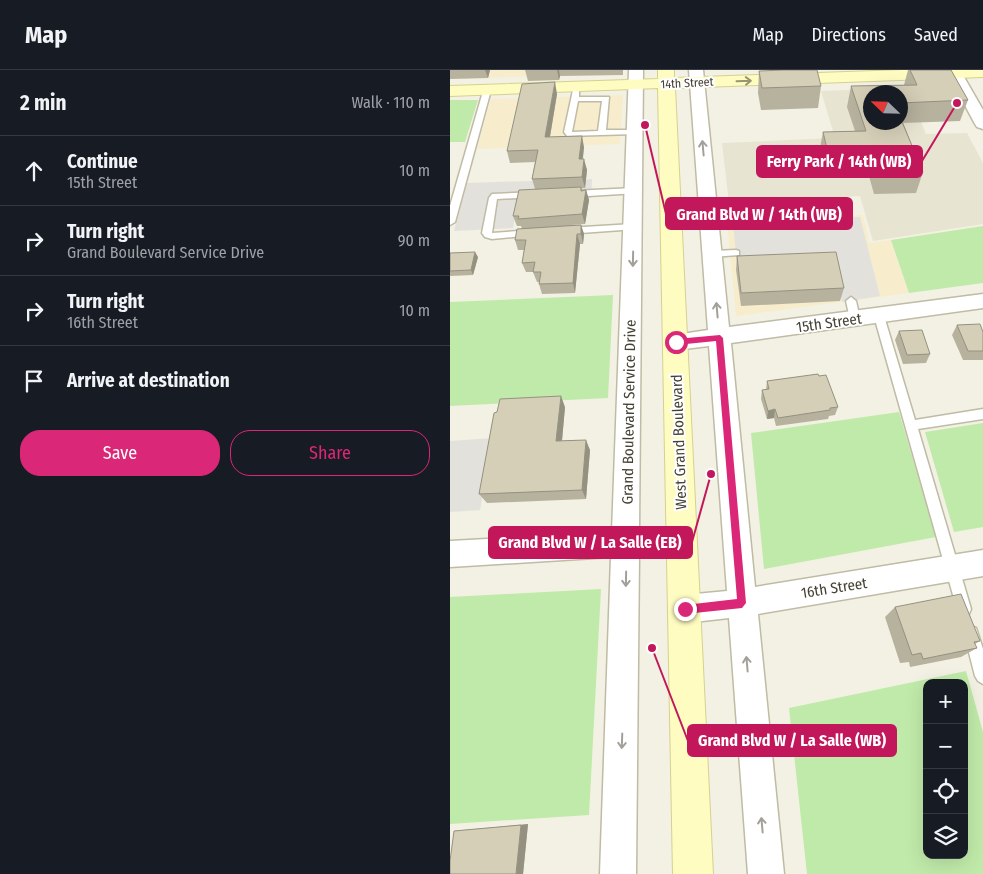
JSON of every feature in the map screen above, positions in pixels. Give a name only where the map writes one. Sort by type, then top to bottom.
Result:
[{"type":"main road","name":"14th Street","points":[[450,91],[487,90],[576,93],[636,78],[983,72]]},
{"type":"main road","name":"West Grand Boulevard","points":[[666,77],[693,874]]},
{"type":"street","points":[[954,72],[983,124]]},
{"type":"street","points":[[697,76],[724,254],[720,338],[766,874]]},
{"type":"street","name":"Grand Boulevard Service Drive","points":[[618,874],[627,544],[636,78]]},
{"type":"street","name":"15th Street","points":[[676,342],[720,338],[853,310],[878,316],[983,301]]},
{"type":"street","points":[[450,554],[682,541]]},
{"type":"street","name":"16th Street","points":[[685,609],[742,603],[983,563]]},
{"type":"lane","points":[[450,222],[487,90]]},
{"type":"lane","points":[[602,133],[606,98],[576,93],[568,132],[570,134],[635,132]]},
{"type":"lane","points":[[564,194],[634,192]]},
{"type":"lane","points":[[542,233],[488,236],[487,233],[493,198],[495,196],[546,194]]},
{"type":"lane","points":[[562,231],[633,227]]},
{"type":"lane","points":[[878,316],[983,676]]},
{"type":"lane","points":[[911,425],[983,414]]},
{"type":"shaded area","points":[[450,70],[623,70],[623,74],[450,79]]},
{"type":"shaded area","points":[[863,90],[863,130],[908,130],[908,90],[926,134],[967,133],[983,163],[983,224],[873,241],[860,196],[729,203],[722,143],[835,138],[821,91]]},
{"type":"shaded area","points":[[623,95],[620,144],[477,149],[491,99]]},
{"type":"shaded area","points":[[592,179],[591,198],[522,200],[516,212],[513,228],[454,231],[467,183]]},
{"type":"shaded area","points":[[863,215],[869,243],[891,240],[909,293],[736,316],[727,221]]},
{"type":"shaded area","points":[[860,217],[880,296],[842,302],[835,265],[737,267],[733,222]]},
{"type":"shaded area","points":[[493,438],[480,510],[450,512],[450,441]]},
{"type":"green space","points":[[450,100],[478,100],[465,142],[450,142]]},
{"type":"green space","points":[[983,226],[983,283],[909,293],[891,240]]},
{"type":"green space","points":[[613,295],[608,398],[450,406],[450,302]]},
{"type":"green space","points":[[899,412],[936,537],[764,569],[751,433]]},
{"type":"green space","points":[[983,423],[983,527],[954,532],[925,432]]},
{"type":"green space","points":[[601,589],[589,815],[450,824],[450,597]]},
{"type":"green space","points":[[966,671],[983,732],[983,874],[807,874],[789,708],[923,680],[923,859],[968,859],[968,679],[928,679]]},
{"type":"building","points":[[817,70],[821,86],[762,88],[759,71]]},
{"type":"building","points":[[910,70],[951,70],[968,100],[908,103],[908,85],[917,85]]},
{"type":"building","points":[[555,82],[545,137],[582,136],[579,159],[584,159],[582,177],[532,179],[538,150],[507,151],[522,84]]},
{"type":"building","points":[[851,86],[863,86],[863,122]]},
{"type":"building","points":[[905,130],[923,172],[880,174],[874,156],[829,157],[823,132]]},
{"type":"building","points":[[581,187],[581,191],[586,190],[582,214],[518,219],[519,216],[513,216],[519,190]]},
{"type":"building","points":[[581,225],[581,234],[577,234],[573,283],[539,284],[541,272],[533,272],[535,262],[522,263],[526,240],[515,240],[517,229]]},
{"type":"building","points":[[475,252],[471,270],[450,271],[450,253]]},
{"type":"building","points":[[836,252],[844,288],[741,293],[737,256]]},
{"type":"building","points":[[980,324],[983,332],[983,351],[968,351],[957,325]]},
{"type":"building","points":[[922,330],[930,354],[907,355],[899,331]]},
{"type":"building","points":[[818,374],[819,376],[826,375],[838,407],[830,408],[830,410],[778,418],[775,409],[768,411],[762,390],[769,389],[767,381]]},
{"type":"building","points":[[561,396],[556,441],[586,440],[582,490],[479,494],[494,413],[497,412],[500,399]]},
{"type":"building","points":[[961,594],[980,641],[974,642],[977,648],[923,659],[921,653],[912,655],[895,607]]},
{"type":"building","points":[[521,825],[516,874],[450,874],[454,831]]},
{"type":"place","name":"Ferry Park / 14th (WB)","points":[[957,103]]},
{"type":"place","name":"Grand Blvd W / 14th (WB)","points":[[645,125]]},
{"type":"place","name":"Grand Blvd W / La Salle (EB)","points":[[711,474]]},
{"type":"place","name":"Grand Blvd W / La Salle (WB)","points":[[652,648]]},
{"type":"route","points":[[676,342],[720,338],[742,603],[685,609]]}]
